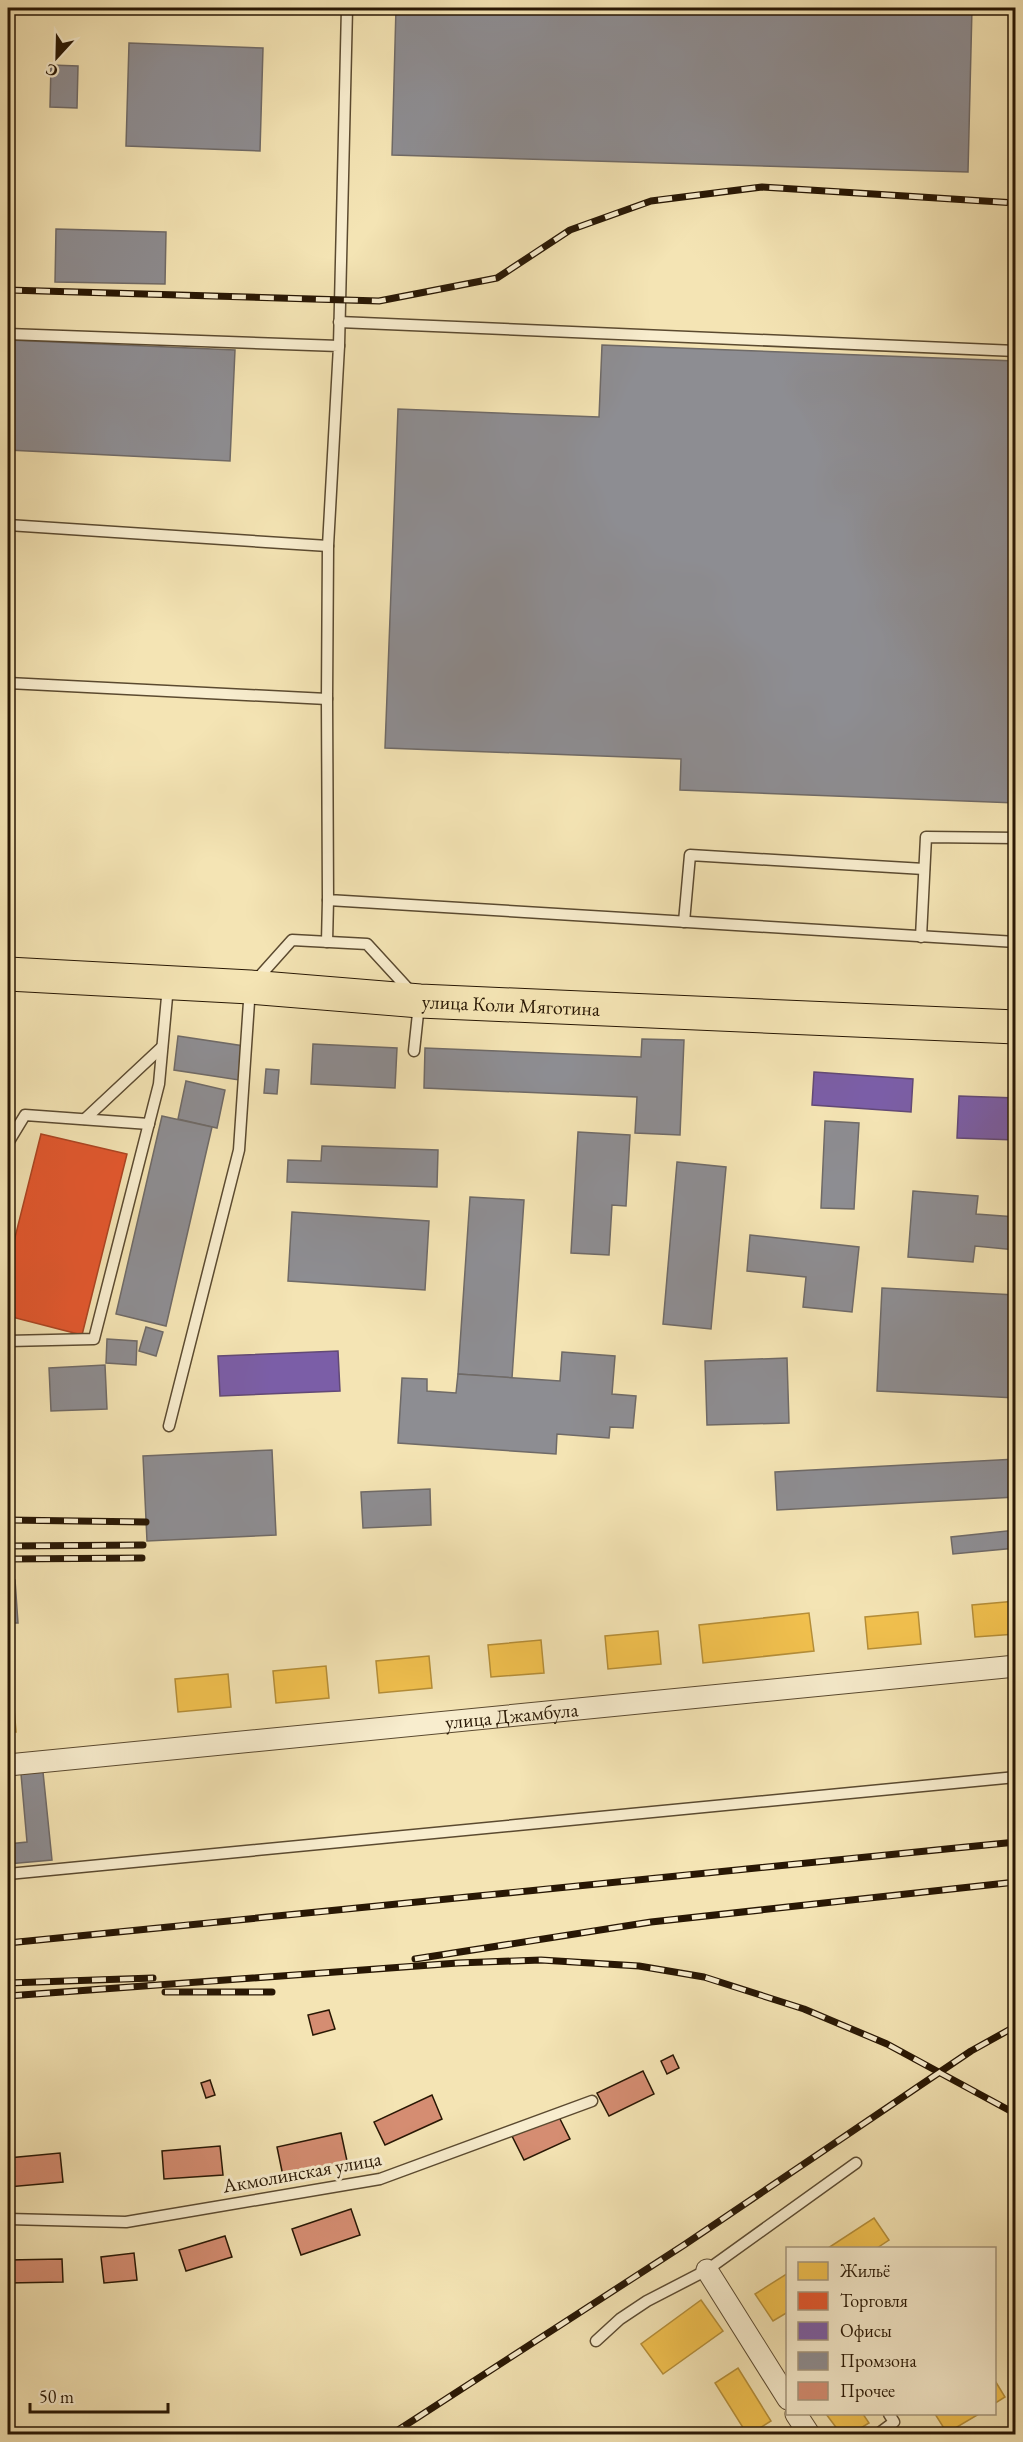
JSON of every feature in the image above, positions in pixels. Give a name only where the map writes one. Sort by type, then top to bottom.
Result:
[{"type":"main road","name":"улица Коли Мяготина","points":[[8,974],[250,987],[420,1001],[1016,1027]]},
{"type":"street","name":"улица Джамбула","points":[[8,1765],[1016,1666]]},
{"type":"street","points":[[707,2270],[786,2392]]},
{"type":"street","points":[[797,2415],[808,2434]]},
{"type":"lane","points":[[327,942],[328,546],[339,346],[347,8]]},
{"type":"lane","points":[[339,322],[1016,351]]},
{"type":"lane","points":[[8,333],[339,346]]},
{"type":"lane","points":[[8,525],[328,546]]},
{"type":"lane","points":[[8,683],[327,699]]},
{"type":"lane","points":[[921,937],[926,837],[1016,838]]},
{"type":"lane","points":[[684,922],[690,855],[924,869]]},
{"type":"lane","points":[[328,900],[1016,942]]},
{"type":"lane","points":[[169,1426],[239,1150],[250,987],[292,940],[367,944],[420,1001],[414,1051]]},
{"type":"lane","points":[[8,1341],[94,1340],[159,1084],[168,982]]},
{"type":"lane","points":[[85,1119],[162,1047]]},
{"type":"lane","points":[[8,1143],[26,1115],[149,1124]]},
{"type":"lane","points":[[8,1874],[1016,1777]]},
{"type":"lane","name":"Акмолинская улица","points":[[8,2219],[126,2222],[380,2179],[592,2101]]},
{"type":"lane","points":[[596,2341],[620,2319],[647,2301],[707,2270],[856,2163]]},
{"type":"lane","points":[[878,2434],[894,2422],[890,2415]]},
{"type":"building: Жильё","points":[[1016,1601],[1016,1634],[975,1637],[972,1605]]},
{"type":"building: Жильё","points":[[918,1612],[921,1644],[868,1649],[865,1617]]},
{"type":"building: Жильё","points":[[809,1613],[814,1651],[703,1663],[699,1625]]},
{"type":"building: Жильё","points":[[658,1631],[661,1664],[608,1669],[605,1636]]},
{"type":"building: Жильё","points":[[541,1640],[544,1673],[491,1677],[488,1645]]},
{"type":"building: Жильё","points":[[429,1656],[432,1688],[379,1693],[376,1661]]},
{"type":"building: Жильё","points":[[326,1666],[329,1698],[276,1703],[273,1671]]},
{"type":"building: Жильё","points":[[228,1674],[231,1707],[178,1712],[175,1679]]},
{"type":"building: Жильё","points":[[8,1707],[14,1707],[16,1732],[8,1732]]},
{"type":"building: Жильё","points":[[874,2218],[889,2240],[878,2247],[830,2247]]},
{"type":"building: Жильё","points":[[786,2274],[786,2313],[773,2321],[755,2294]]},
{"type":"building: Жильё","points":[[701,2300],[723,2331],[663,2374],[641,2344]]},
{"type":"building: Жильё","points":[[738,2368],[771,2421],[750,2434],[747,2434],[715,2383]]},
{"type":"building: Жильё","points":[[996,2382],[1005,2397],[996,2403]]},
{"type":"building: Жильё","points":[[827,2415],[864,2415],[869,2423],[851,2434],[841,2434]]},
{"type":"building: Жильё","points":[[936,2415],[977,2415],[947,2433]]},
{"type":"building: Торговля","points":[[41,1134],[127,1154],[82,1335],[8,1316],[8,1265]]},
{"type":"building: Офисы","points":[[814,1072],[913,1079],[911,1112],[812,1105]]},
{"type":"building: Офисы","points":[[959,1096],[1016,1098],[1016,1140],[957,1138]]},
{"type":"building: Офисы","points":[[338,1351],[340,1391],[220,1396],[218,1356]]},
{"type":"building: Промзона","points":[[396,8],[972,8],[968,172],[392,155]]},
{"type":"building: Промзона","points":[[129,43],[263,48],[260,151],[126,146]]},
{"type":"building: Промзона","points":[[51,65],[78,66],[77,108],[50,107]]},
{"type":"building: Промзона","points":[[56,229],[166,232],[165,284],[55,282]]},
{"type":"building: Промзона","points":[[8,340],[235,350],[230,461],[8,450]]},
{"type":"building: Промзона","points":[[602,345],[1016,361],[1016,803],[680,790],[681,759],[385,748],[398,409],[599,417]]},
{"type":"building: Промзона","points":[[178,1036],[244,1046],[239,1080],[174,1070]]},
{"type":"building: Промзона","points":[[642,1039],[684,1040],[680,1135],[635,1133],[637,1097],[424,1088],[425,1048],[641,1057]]},
{"type":"building: Промзона","points":[[313,1044],[397,1048],[395,1088],[311,1084]]},
{"type":"building: Промзона","points":[[266,1069],[279,1070],[277,1094],[264,1093]]},
{"type":"building: Промзона","points":[[186,1081],[225,1090],[217,1128],[178,1119]]},
{"type":"building: Промзона","points":[[162,1116],[212,1127],[166,1326],[116,1314]]},
{"type":"building: Промзона","points":[[825,1121],[859,1123],[854,1209],[821,1208]]},
{"type":"building: Промзона","points":[[578,1132],[630,1135],[626,1206],[612,1205],[609,1255],[571,1253]]},
{"type":"building: Промзона","points":[[322,1146],[438,1150],[437,1187],[287,1182],[288,1160],[321,1161]]},
{"type":"building: Промзона","points":[[677,1162],[726,1167],[711,1329],[663,1324]]},
{"type":"building: Промзона","points":[[913,1191],[978,1196],[976,1214],[1016,1217],[1016,1250],[975,1246],[973,1262],[908,1257]]},
{"type":"building: Промзона","points":[[470,1197],[524,1200],[512,1378],[458,1374]]},
{"type":"building: Промзона","points":[[292,1212],[429,1221],[425,1290],[288,1281]]},
{"type":"building: Промзона","points":[[750,1235],[859,1247],[852,1312],[803,1307],[806,1277],[747,1271]]},
{"type":"building: Промзона","points":[[882,1288],[1016,1295],[1016,1398],[877,1391]]},
{"type":"building: Промзона","points":[[146,1327],[163,1332],[156,1356],[139,1351]]},
{"type":"building: Промзона","points":[[107,1339],[137,1341],[136,1365],[106,1363]]},
{"type":"building: Промзона","points":[[562,1352],[615,1356],[612,1394],[636,1396],[633,1428],[610,1427],[609,1438],[557,1434],[556,1454],[398,1443],[402,1378],[427,1379],[427,1391],[456,1393],[458,1374],[560,1381]]},
{"type":"building: Промзона","points":[[787,1358],[789,1423],[707,1425],[705,1361]]},
{"type":"building: Промзона","points":[[105,1365],[107,1409],[51,1411],[49,1368]]},
{"type":"building: Промзона","points":[[272,1450],[276,1535],[147,1541],[143,1456]]},
{"type":"building: Промзона","points":[[1016,1459],[1016,1497],[777,1510],[775,1472]]},
{"type":"building: Промзона","points":[[430,1489],[431,1525],[363,1528],[361,1492]]},
{"type":"building: Промзона","points":[[1016,1530],[1016,1548],[953,1554],[951,1537]]},
{"type":"building: Промзона","points":[[8,1580],[15,1580],[18,1623],[8,1623]]},
{"type":"building: Промзона","points":[[43,1772],[52,1860],[8,1864],[8,1844],[27,1842],[21,1774]]},
{"type":"building: Прочее","points":[[329,2010],[335,2029],[313,2035],[308,2015]]},
{"type":"building: Прочее","points":[[673,2055],[679,2068],[667,2074],[661,2061]]},
{"type":"building: Прочее","points":[[643,2071],[654,2094],[609,2116],[597,2093]]},
{"type":"building: Прочее","points":[[210,2080],[215,2095],[206,2098],[201,2083]]},
{"type":"building: Прочее","points":[[432,2095],[442,2119],[385,2145],[374,2122]]},
{"type":"building: Прочее","points":[[558,2115],[570,2139],[524,2160],[512,2136]]},
{"type":"building: Прочее","points":[[341,2133],[347,2161],[283,2176],[277,2147]]},
{"type":"building: Прочее","points":[[220,2146],[223,2175],[164,2179],[162,2151]]},
{"type":"building: Прочее","points":[[60,2153],[63,2182],[8,2187],[8,2158]]},
{"type":"building: Прочее","points":[[351,2209],[360,2235],[301,2255],[292,2229]]},
{"type":"building: Прочее","points":[[225,2236],[232,2257],[186,2271],[179,2250]]},
{"type":"building: Прочее","points":[[134,2253],[137,2280],[104,2283],[101,2257]]},
{"type":"building: Прочее","points":[[62,2259],[63,2282],[8,2283],[8,2260]]},
{"type":"railway","points":[[8,290],[379,301],[497,278],[570,230],[651,201],[762,187],[1016,203]]},
{"type":"railway","points":[[8,1520],[146,1522]]},
{"type":"railway","points":[[8,1546],[143,1545]]},
{"type":"railway","points":[[8,1559],[142,1558]]},
{"type":"railway","points":[[8,1943],[1016,1842]]},
{"type":"railway","points":[[415,1959],[651,1922],[1016,1882]]},
{"type":"railway","points":[[8,1996],[458,1963],[541,1960],[639,1966],[704,1977],[804,2009],[887,2044],[1016,2114]]},
{"type":"railway","points":[[8,1983],[153,1978]]},
{"type":"railway","points":[[165,1992],[272,1992]]},
{"type":"railway","points":[[392,2434],[684,2245],[971,2051],[1016,2026]]}]
